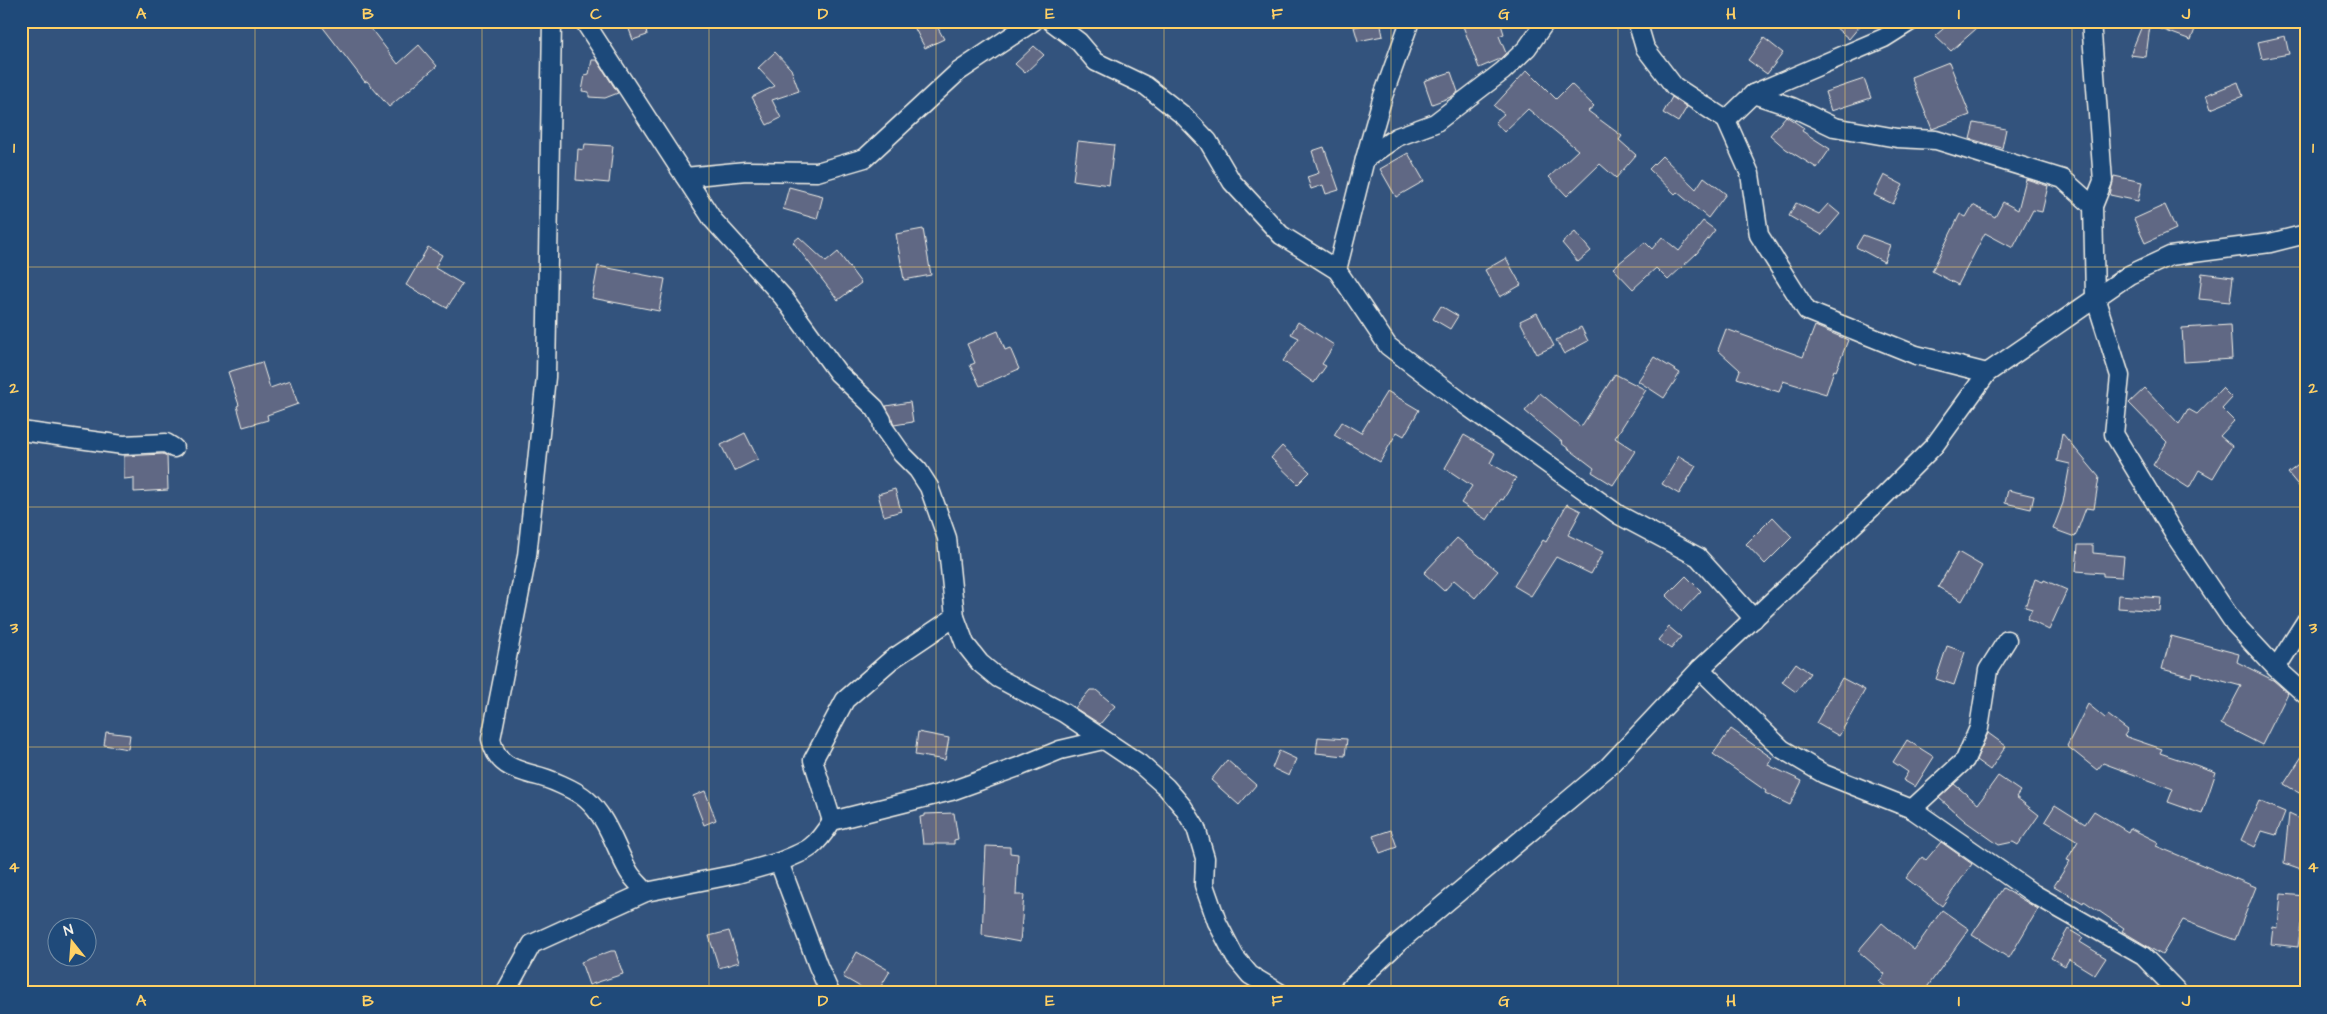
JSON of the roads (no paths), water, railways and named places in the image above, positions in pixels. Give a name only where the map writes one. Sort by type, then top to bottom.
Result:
[{"type":"street","points":[[552,21],[546,377],[527,556],[491,739],[498,756],[509,768],[536,775],[577,792],[587,799],[602,819],[630,874],[646,892]]},
{"type":"street","points":[[584,21],[713,220],[782,297],[838,374],[875,408],[884,427],[902,454],[918,470],[929,487],[947,538],[954,618],[965,644],[980,663],[998,678],[1064,712],[1102,740],[1140,764],[1166,787],[1183,807],[1196,828],[1205,858],[1204,885],[1208,899],[1217,922],[1235,957],[1250,975],[1280,993]]},
{"type":"street","points":[[685,177],[746,171],[817,172],[865,158],[958,72],[1034,21]]},
{"type":"street","points":[[1051,21],[1078,42],[1096,62],[1146,86],[1184,116],[1208,141],[1232,182],[1281,235],[1337,270],[1388,346],[1467,406],[1619,515],[1698,557],[1754,618]]},
{"type":"street","points":[[1337,270],[1364,159],[1383,96],[1410,21]]},
{"type":"street","points":[[1364,159],[1397,137],[1435,123],[1503,71],[1527,48],[1546,21]]},
{"type":"street","points":[[1637,21],[1645,48],[1674,86],[1726,120],[1750,174],[1759,235],[1807,311],[1916,355],[1987,373]]},
{"type":"street","points":[[1726,120],[1753,94],[1884,38],[1911,21]]},
{"type":"street","points":[[2090,21],[2103,181],[2093,206],[2095,297],[2120,376],[2114,434],[2176,537],[2234,623],[2276,668],[2306,695]]},
{"type":"street","points":[[1753,94],[1792,108],[1834,127],[1897,138],[1936,140],[2063,179],[2093,206]]},
{"type":"street","points":[[1345,993],[1399,942],[1608,767],[1700,669],[1934,446],[1987,373],[2129,275],[2170,256],[2270,243],[2306,234]]},
{"type":"street","points":[[21,431],[123,445],[166,443],[174,448]]},
{"type":"street","points":[[832,820],[813,760],[845,700],[890,660],[954,618]]},
{"type":"street","points":[[2276,668],[2306,621]]},
{"type":"street","points":[[1912,809],[1965,760],[1979,728],[1988,670],[2007,640]]},
{"type":"street","points":[[1700,669],[1782,750],[1824,774],[1912,809],[2034,894],[2142,956],[2178,993]]},
{"type":"street","points":[[505,993],[532,944],[646,892],[737,874],[778,862],[807,852],[818,842],[832,820],[951,791],[1060,750],[1102,740]]},
{"type":"street","points":[[778,862],[830,993]]}]
